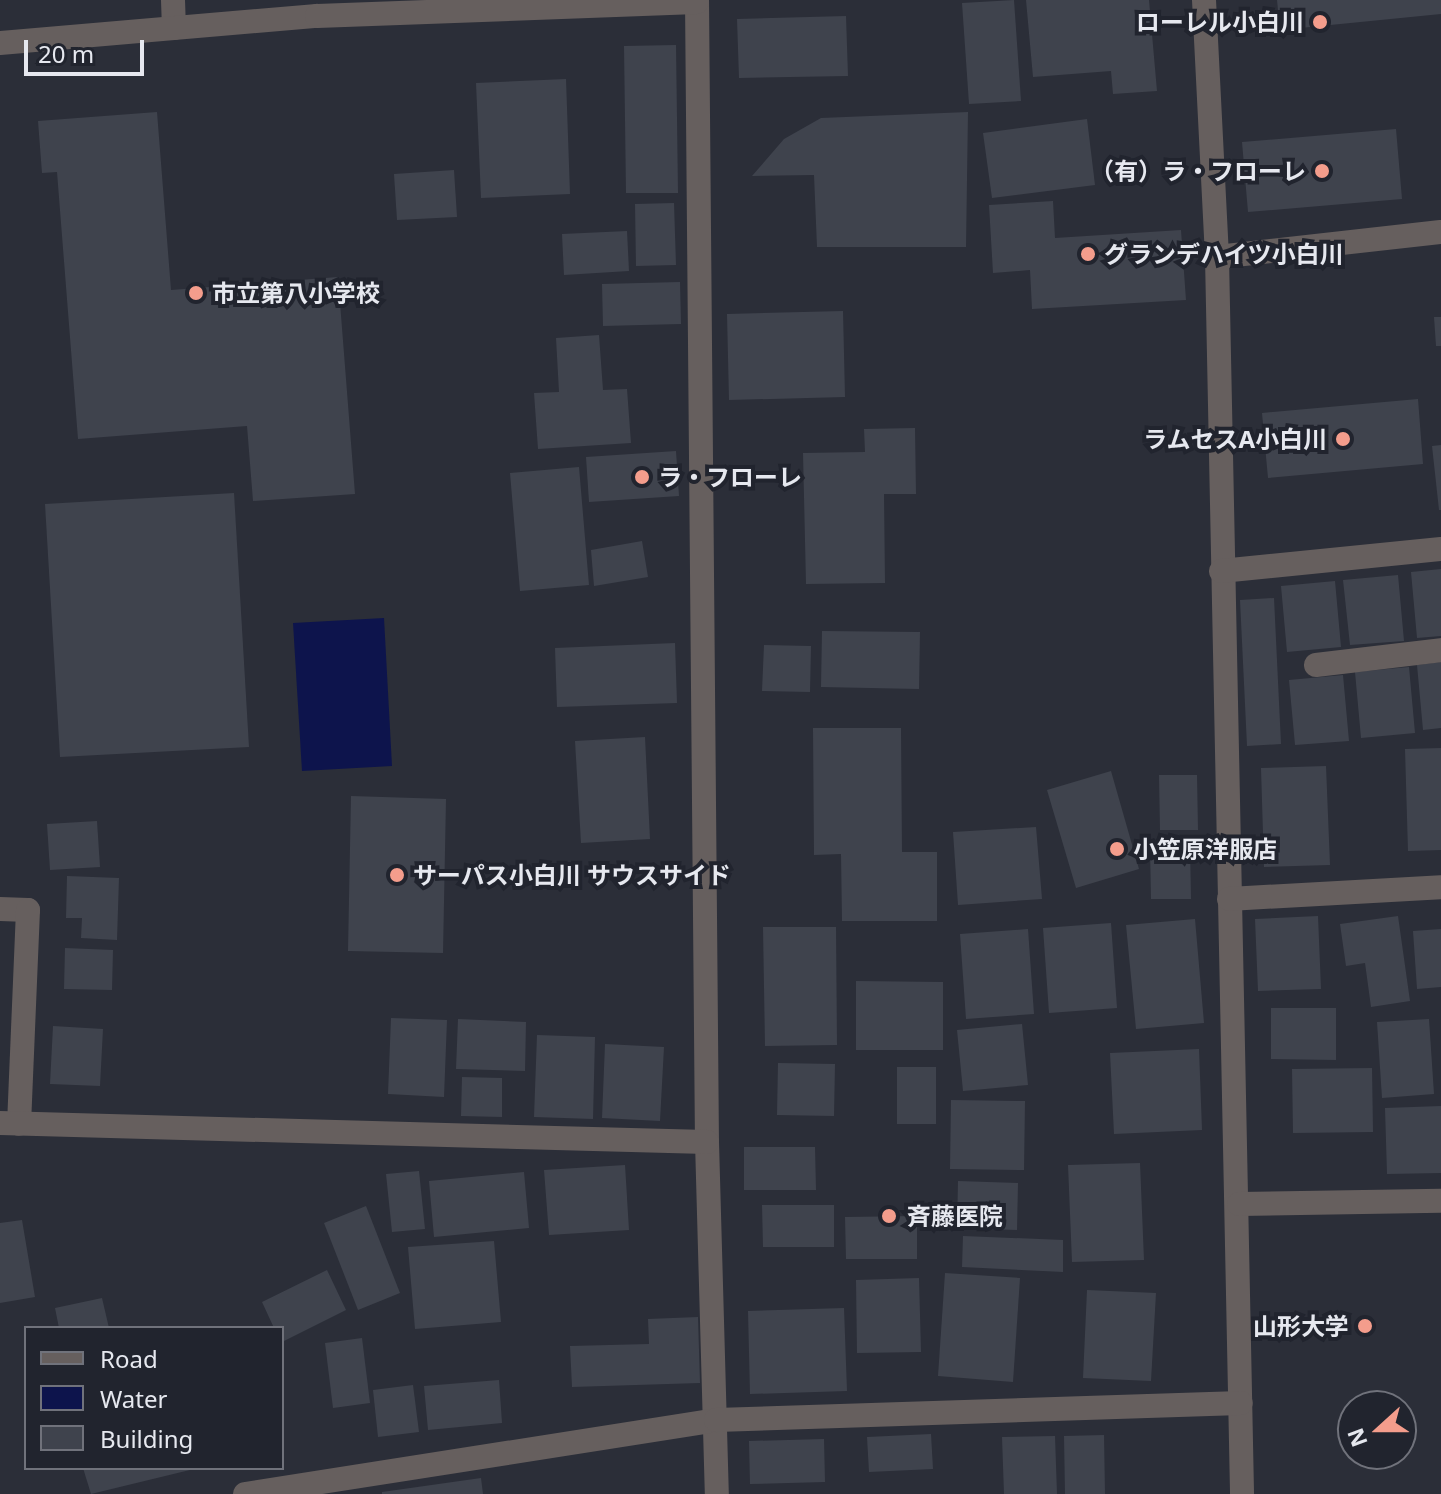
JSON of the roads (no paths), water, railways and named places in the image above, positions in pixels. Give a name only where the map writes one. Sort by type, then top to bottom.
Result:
[{"type":"street","points":[[173,0],[174,28]]},
{"type":"street","points":[[1204,0],[1217,257],[1221,571],[1239,1204],[1242,1494]]},
{"type":"street","points":[[0,43],[317,16],[697,1],[707,1142],[717,1494]]},
{"type":"street","points":[[1217,257],[1441,232]]},
{"type":"street","points":[[1221,571],[1441,549]]},
{"type":"street","points":[[1316,665],[1441,650]]},
{"type":"street","points":[[1229,899],[1441,887]]},
{"type":"street","points":[[0,909],[28,910],[9,1124],[707,1142]]},
{"type":"street","points":[[1239,1204],[1441,1201]]},
{"type":"street","points":[[245,1494],[716,1420],[1241,1403]]},
{"type":"water","points":[[384,618],[392,766],[302,771],[293,623]]},
{"type":"place","name":"ローレル小白川","points":[[1320,22]]},
{"type":"place","name":"（有）ラ・フローレ","points":[[1322,171]]},
{"type":"place","name":"グランデハイツ小白川","points":[[1088,254]]},
{"type":"place","name":"市立第八小学校","points":[[196,293]]},
{"type":"place","name":"ラムセスA小白川","points":[[1343,439]]},
{"type":"place","name":"ラ・フローレ","points":[[642,477]]},
{"type":"place","name":"小笠原洋服店","points":[[1117,849]]},
{"type":"place","name":"サーパス小白川 サウスサイド","points":[[397,875]]},
{"type":"place","name":"斉藤医院","points":[[889,1216]]},
{"type":"place","name":"山形大学","points":[[1365,1326]]}]
